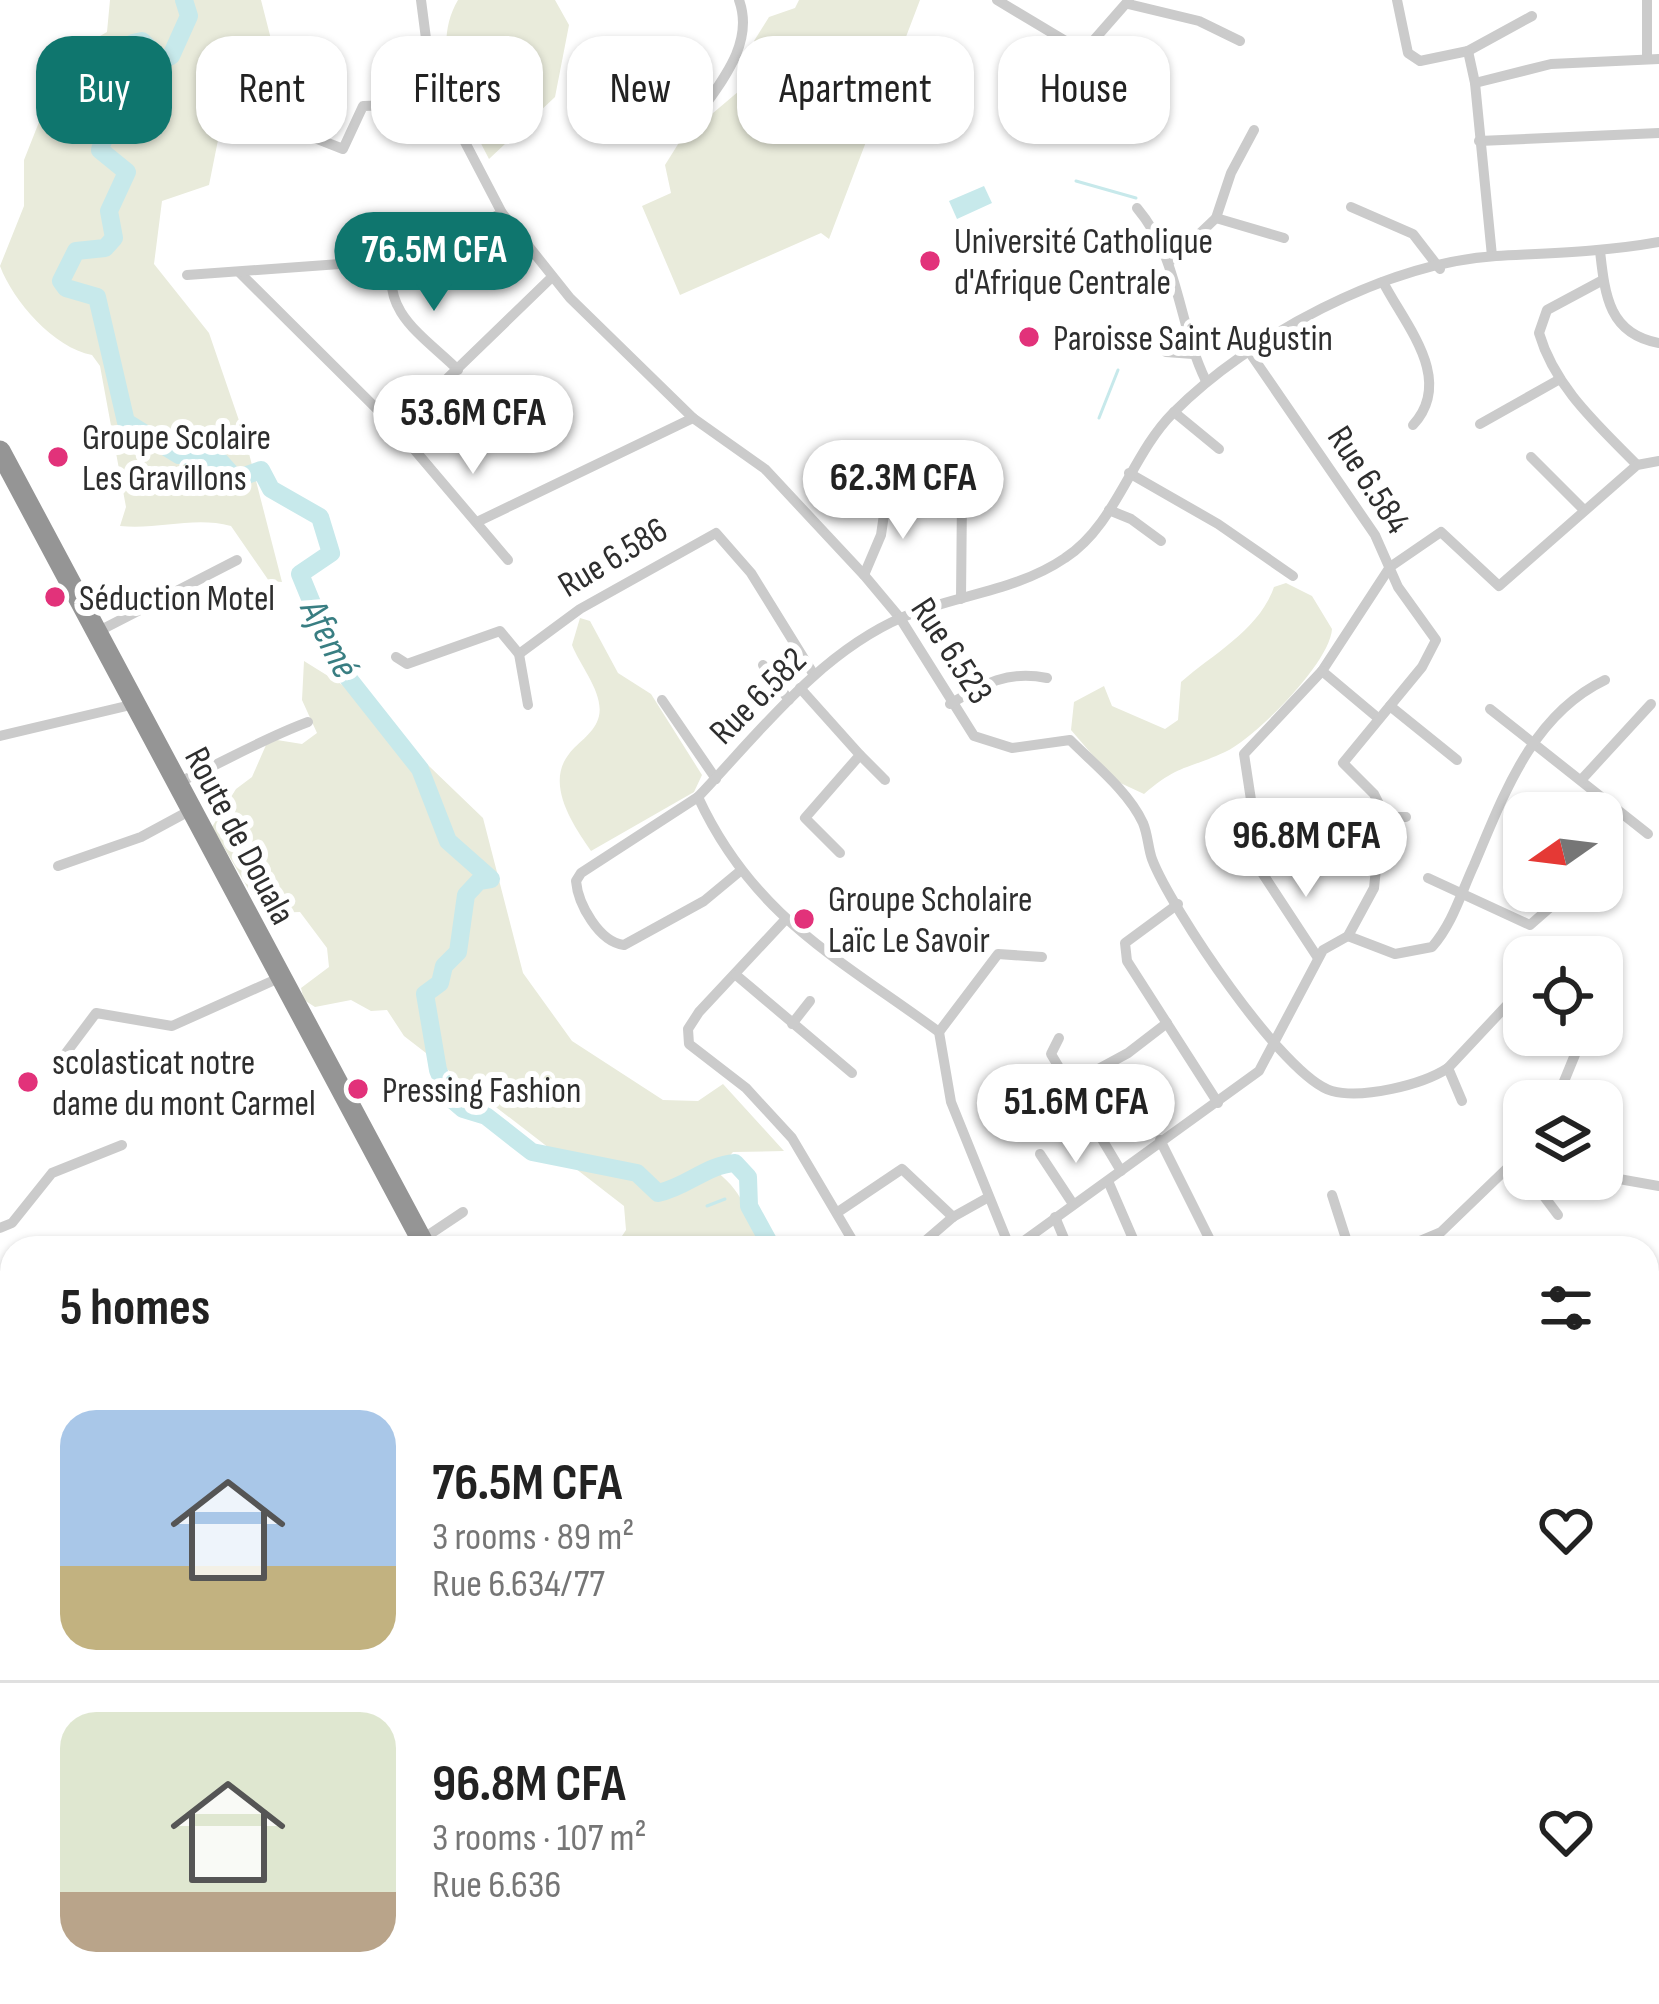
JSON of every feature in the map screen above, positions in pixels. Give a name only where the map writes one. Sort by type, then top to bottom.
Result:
[{"type":"highway","name":"Route de Douala","points":[[0,451],[420,1236]]},
{"type":"street","name":"Rue 6.523","points":[[421,0],[423,36]]},
{"type":"street","points":[[713,90],[739,48],[746,26],[740,0]]},
{"type":"street","points":[[997,0],[1062,36]]},
{"type":"street","points":[[1397,0],[1402,36],[1412,58],[1428,61],[1468,51],[1532,16]]},
{"type":"street","points":[[1475,83],[1551,64],[1653,59],[1647,0]]},
{"type":"street","points":[[1098,36],[1129,2],[1199,21],[1240,41]]},
{"type":"street","points":[[1468,51],[1492,256]]},
{"type":"street","points":[[347,140],[363,106],[371,106]]},
{"type":"street","points":[[1172,260],[1216,218],[1231,173],[1254,130]]},
{"type":"street","points":[[1479,141],[1659,133]]},
{"type":"street","name":"Rue 6.523","points":[[465,144],[502,213],[551,278],[693,418],[750,455],[864,575],[900,618],[974,736],[994,746],[1070,740],[1142,821],[1153,862],[1274,1047],[1331,1091],[1366,1091],[1448,1068]]},
{"type":"street","points":[[1351,207],[1413,234],[1440,269]]},
{"type":"street","points":[[1137,208],[1172,260],[1174,292],[1206,381]]},
{"type":"street","points":[[188,275],[395,260],[438,246],[502,213]]},
{"type":"street","points":[[1216,218],[1285,238]]},
{"type":"street","name":"Rue 6.582","points":[[739,872],[704,901],[624,945],[612,944],[602,934],[579,897],[576,881],[581,873],[698,797],[814,675],[900,618],[1067,557],[1108,510],[1174,412],[1206,381],[1317,309],[1384,282],[1492,256],[1600,251],[1659,242]]},
{"type":"street","points":[[1600,251],[1604,280],[1622,327],[1638,340],[1659,344]]},
{"type":"street","points":[[395,260],[388,286],[396,307],[458,370]]},
{"type":"street","points":[[240,273],[396,428],[508,560]]},
{"type":"street","points":[[396,428],[551,278]]},
{"type":"street","points":[[1604,280],[1564,299],[1539,321],[1544,350],[1592,421],[1637,465]]},
{"type":"street","points":[[1384,282],[1426,360],[1428,401],[1413,425]]},
{"type":"street","points":[[1166,352],[1193,354]]},
{"type":"street","name":"Rue 6.584","points":[[1250,353],[1376,535],[1390,567],[1436,640],[1427,661],[1390,706]]},
{"type":"street","points":[[1480,424],[1560,379]]},
{"type":"street","points":[[1174,412],[1220,449]]},
{"type":"street","points":[[479,521],[693,418]]},
{"type":"street","points":[[1531,457],[1584,510]]},
{"type":"street","points":[[1253,813],[1244,754],[1322,671],[1390,567],[1441,532],[1498,586],[1637,465],[1659,461]]},
{"type":"street","points":[[1129,473],[1219,524],[1293,576]]},
{"type":"street","points":[[864,575],[881,535],[887,494]]},
{"type":"street","points":[[961,599],[962,496]]},
{"type":"street","points":[[1108,510],[1131,519],[1162,541]]},
{"type":"street","name":"Rue 6.586","points":[[519,654],[580,609],[716,533],[751,573],[814,675]]},
{"type":"street","points":[[97,632],[237,560]]},
{"type":"street","points":[[396,657],[407,664],[500,631],[519,654],[528,705]]},
{"type":"street","points":[[763,665],[789,700]]},
{"type":"street","points":[[1322,671],[1378,718]]},
{"type":"street","points":[[950,704],[992,679],[1027,674],[1047,678]]},
{"type":"street","points":[[1029,1236],[1259,1071],[1318,958],[1334,941],[1348,936],[1395,954],[1424,952],[1447,928],[1534,742],[1558,708],[1605,680]]},
{"type":"street","points":[[800,688],[885,780]]},
{"type":"street","points":[[662,700],[716,779]]},
{"type":"street","points":[[0,736],[135,704]]},
{"type":"street","points":[[1583,778],[1651,704]]},
{"type":"street","points":[[1348,936],[1374,888],[1382,817],[1374,794],[1342,766],[1390,706],[1457,760]]},
{"type":"street","points":[[1490,710],[1583,778],[1648,834]]},
{"type":"street","points":[[177,783],[230,760],[270,734],[308,722]]},
{"type":"street","points":[[840,853],[805,818],[860,754]]},
{"type":"street","points":[[698,797],[739,872],[784,921],[938,1032],[950,1102],[1006,1236]]},
{"type":"street","points":[[58,866],[142,837],[190,810]]},
{"type":"street","points":[[1382,817],[1406,817]]},
{"type":"street","points":[[1257,865],[1318,958]]},
{"type":"street","points":[[1427,878],[1503,912]]},
{"type":"street","points":[[1178,904],[1125,943],[1127,961],[1218,1103]]},
{"type":"street","points":[[1504,912],[1530,925],[1545,912]]},
{"type":"street","points":[[784,921],[693,1019],[689,1044],[765,1108],[792,1138],[851,1236]]},
{"type":"street","points":[[938,1032],[998,954],[1042,957]]},
{"type":"street","points":[[736,975],[852,1073]]},
{"type":"street","points":[[60,1061],[96,1013],[172,1026],[279,978]]},
{"type":"street","points":[[792,1024],[810,1001]]},
{"type":"street","points":[[1462,1100],[1448,1068],[1503,1009]]},
{"type":"street","points":[[1069,1085],[1128,1053],[1167,1023]]},
{"type":"street","points":[[1059,1038],[1051,1054],[1121,1171]]},
{"type":"street","points":[[1160,1140],[1208,1236]]},
{"type":"street","points":[[0,1228],[12,1223],[52,1173],[122,1144]]},
{"type":"street","points":[[1040,1154],[1073,1204]]},
{"type":"street","points":[[838,1212],[902,1168],[952,1217]]},
{"type":"street","points":[[1432,1236],[1503,1178]]},
{"type":"street","points":[[1108,1181],[1132,1236]]},
{"type":"street","points":[[1623,1183],[1659,1186]]},
{"type":"street","points":[[1332,1195],[1345,1236]]},
{"type":"street","points":[[931,1236],[952,1217],[987,1198]]},
{"type":"street","points":[[1547,1200],[1558,1215]]},
{"type":"street","points":[[434,1236],[463,1212]]},
{"type":"street","points":[[1055,1217],[1063,1236]]},
{"type":"green space","points":[[110,0],[261,0],[270,36],[196,36],[196,144],[217,144],[209,185],[162,201],[154,264],[209,333],[245,438],[282,582],[269,581],[231,526],[203,522],[120,526],[126,507],[100,366],[92,355],[63,343],[37,321],[0,266],[24,206],[24,160],[36,130],[36,144],[172,144],[172,36],[100,36],[107,32]]},
{"type":"green space","points":[[458,0],[555,0],[569,25],[555,97],[543,108],[543,36],[447,36]]},
{"type":"green space","points":[[799,0],[920,0],[906,36],[757,36],[769,17],[795,8]]},
{"type":"green space","points":[[737,93],[737,144],[865,144],[829,239],[821,233],[680,295],[642,206],[671,193],[665,165],[678,144],[713,144],[713,113]]},
{"type":"green space","points":[[481,144],[505,144],[489,159]]},
{"type":"green space","points":[[1286,583],[1312,596],[1332,629],[1319,661],[1289,698],[1238,744],[1175,772],[1144,794],[1114,780],[1071,730],[1074,702],[1104,686],[1112,706],[1165,729],[1178,720],[1181,682],[1247,628],[1274,587]]},
{"type":"green space","points":[[580,618],[590,621],[618,673],[651,694],[702,775],[694,792],[591,851],[564,804],[560,778],[569,754],[599,716],[595,689],[572,645]]},
{"type":"green space","points":[[304,661],[349,689],[483,818],[523,973],[572,1041],[663,1100],[698,1101],[723,1084],[784,1151],[733,1152],[716,1171],[741,1198],[759,1236],[622,1236],[624,1206],[404,1036],[387,1010],[371,1011],[351,1000],[315,1007],[304,1000],[301,988],[329,967],[327,948],[300,912],[269,913],[259,907],[212,827],[236,789],[252,777],[266,745],[277,740],[302,744],[317,733],[302,700]]},
{"type":"water","points":[[984,186],[992,203],[957,219],[949,201]]},
{"type":"waterway","name":"Afemé","points":[[184,0],[189,16],[171,56],[162,60],[142,41],[133,43],[144,69],[141,94],[100,150],[127,172],[109,211],[114,238],[105,248],[76,251],[61,281],[66,288],[97,297],[126,422],[179,455],[217,458],[236,479],[261,470],[271,489],[320,517],[331,553],[300,574],[337,664],[420,769],[448,841],[491,879],[479,881],[466,895],[458,952],[444,966],[440,983],[425,994],[438,1070],[449,1097],[463,1109],[486,1116],[532,1152],[637,1173],[658,1193],[735,1163],[748,1177],[749,1206],[765,1236]]},
{"type":"waterway","points":[[1076,181],[1136,198]]},
{"type":"waterway","points":[[1075,278],[1135,273],[1146,296],[1170,291]]},
{"type":"waterway","points":[[1099,418],[1118,370]]},
{"type":"waterway","points":[[707,1206],[725,1199]]},
{"type":"place","name":"Université Catholique d'Afrique Centrale","points":[[930,261]]},
{"type":"place","name":"Paroisse Saint Augustin","points":[[1029,337]]},
{"type":"place","name":"Groupe Scolaire Les Gravillons","points":[[58,457]]},
{"type":"place","name":"Séduction Motel","points":[[55,597]]},
{"type":"place","name":"Groupe Scholaire Laïc Le Savoir","points":[[804,919]]},
{"type":"place","name":"scolasticat notre dame du mont Carmel","points":[[28,1082]]},
{"type":"place","name":"Pressing Fashion","points":[[358,1089]]}]
